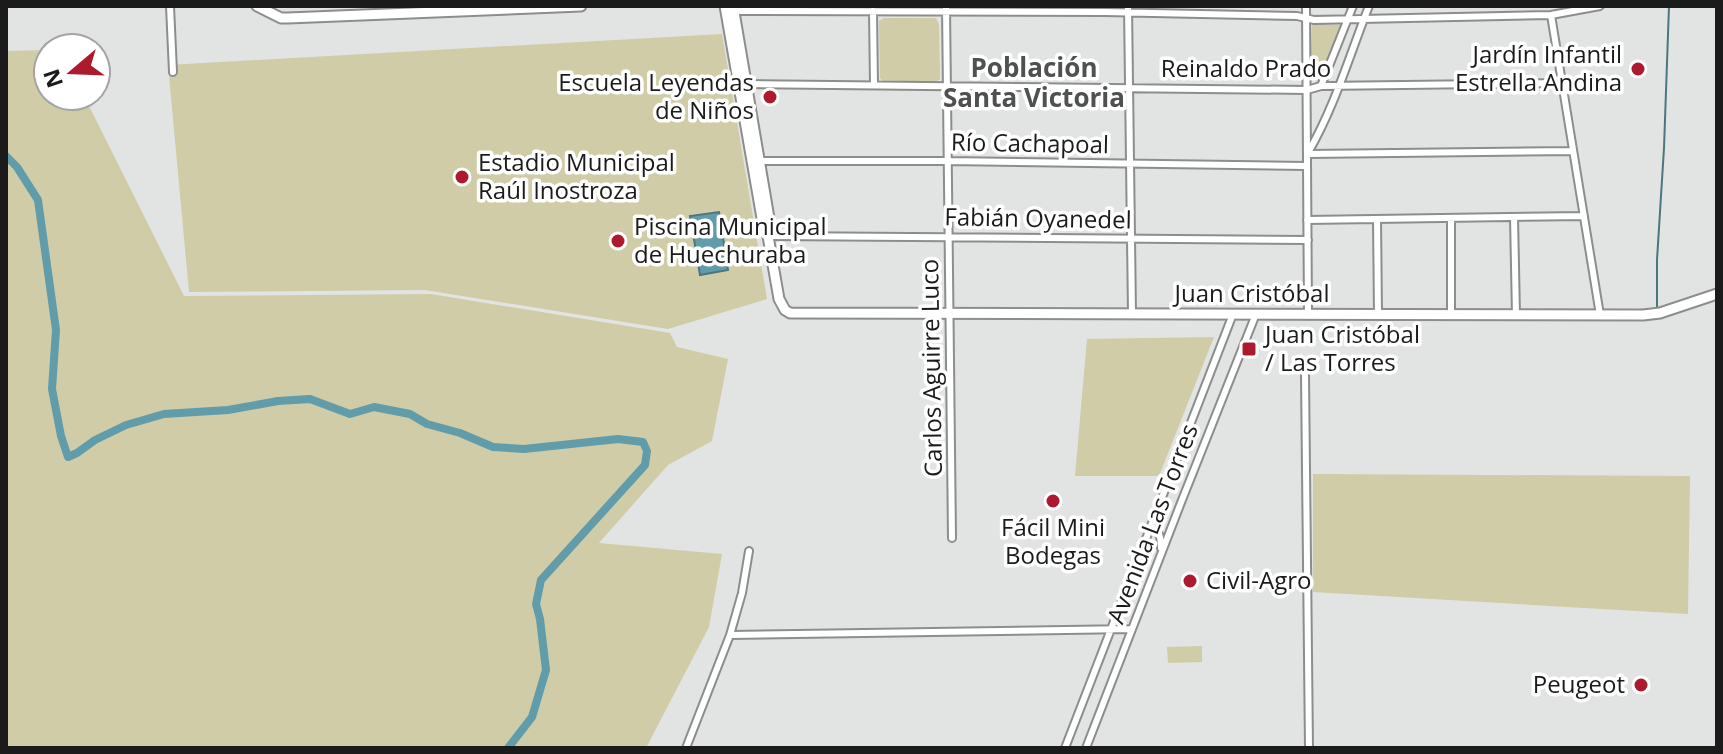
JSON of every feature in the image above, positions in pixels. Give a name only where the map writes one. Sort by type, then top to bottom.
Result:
[{"type":"street","points":[[170,6],[173,72]]},
{"type":"street","points":[[257,6],[278,11],[281,18],[581,6]]},
{"type":"street","points":[[398,6],[412,13]]},
{"type":"street","points":[[1306,6],[1308,314]]},
{"type":"street","points":[[1321,86],[1353,6]]},
{"type":"street","points":[[1307,154],[1320,131],[1369,6]]},
{"type":"street","points":[[1444,18],[1448,6]]},
{"type":"street","points":[[768,236],[763,224],[756,161],[729,8],[873,11],[1128,9],[1347,20],[1551,15],[1600,6]]},
{"type":"street","name":"Carlos Aguirre Luco","points":[[946,9],[952,538]]},
{"type":"street","points":[[1128,9],[1132,314]]},
{"type":"street","points":[[873,11],[874,85]]},
{"type":"street","points":[[1551,15],[1600,315]]},
{"type":"street","name":"Reinaldo Prado","points":[[743,84],[1307,90],[1321,86],[1562,83]]},
{"type":"street","points":[[1307,154],[1573,151]]},
{"type":"street","name":"Río Cachapoal","points":[[756,161],[1307,166]]},
{"type":"street","points":[[1307,220],[1584,216]]},
{"type":"street","points":[[1514,217],[1516,315]]},
{"type":"street","points":[[1451,218],[1451,315]]},
{"type":"street","points":[[1377,219],[1378,314]]},
{"type":"street","name":"Fabián Oyanedel","points":[[768,236],[1308,240]]},
{"type":"street","name":"Juan Cristóbal","points":[[768,236],[779,299],[790,313],[1650,315],[1717,294]]},
{"type":"street","name":"Avenida Las Torres","points":[[1086,748],[1161,556],[1173,495],[1233,314]]},
{"type":"street","name":"Avenida Las Torres","points":[[1065,748],[1152,527],[1173,495],[1256,314]]},
{"type":"street","points":[[1305,375],[1309,748]]},
{"type":"street","points":[[1152,527],[1160,535],[1161,556]]},
{"type":"street","points":[[686,748],[730,635],[742,593],[749,551]]},
{"type":"street","points":[[730,635],[1132,629]]},
{"type":"shaded area","points":[[884,18],[936,18],[939,24],[940,79],[936,82],[883,82],[880,78],[879,21]]},
{"type":"shaded area","points":[[1312,24],[1341,25],[1318,82],[1310,77]]},
{"type":"shaded area","name":"Estadio Municipal Raúl Inostroza","points":[[722,34],[767,299],[668,329],[425,290],[189,292],[168,65]]},
{"type":"shaded area","points":[[32,50],[32,112],[92,112],[184,296],[431,294],[670,333],[677,347],[728,359],[712,441],[668,465],[599,543],[722,554],[709,627],[646,748],[6,748],[6,51]]},
{"type":"shaded area","points":[[1214,337],[1159,476],[1075,476],[1087,339]]},
{"type":"shaded area","points":[[1313,474],[1690,476],[1688,614],[1313,592]]},
{"type":"shaded area","points":[[1202,646],[1202,662],[1168,663],[1167,647]]},
{"type":"water","points":[[719,212],[728,270],[700,275],[690,216]]},
{"type":"waterway","points":[[1657,309],[1669,6]]},
{"type":"waterway","points":[[6,156],[17,167],[38,200],[56,330],[52,389],[68,457],[126,425],[164,414],[228,410],[310,399],[350,414],[374,407],[410,414],[427,424],[493,447],[524,449],[618,439],[643,442],[647,451],[645,465],[541,580],[536,604],[546,670],[532,717],[508,748]]},
{"type":"place","name":"Jardín Infantil Estrella Andina","points":[[1638,69]]},
{"type":"place","name":"Escuela Leyendas de Niños","points":[[770,97]]},
{"type":"place","name":"Estadio Municipal Raúl Inostroza","points":[[462,177]]},
{"type":"place","name":"Piscina Municipal de Huechuraba","points":[[618,241]]},
{"type":"place","name":"Juan Cristóbal / Las Torres","points":[[1249,349]]},
{"type":"place","name":"Fácil Mini Bodegas","points":[[1053,501]]},
{"type":"place","name":"Civil-Agro","points":[[1190,581]]},
{"type":"place","name":"Peugeot","points":[[1641,685]]},
{"type":"district","name":"Población Santa Victoria","points":[[1034,83]]}]
